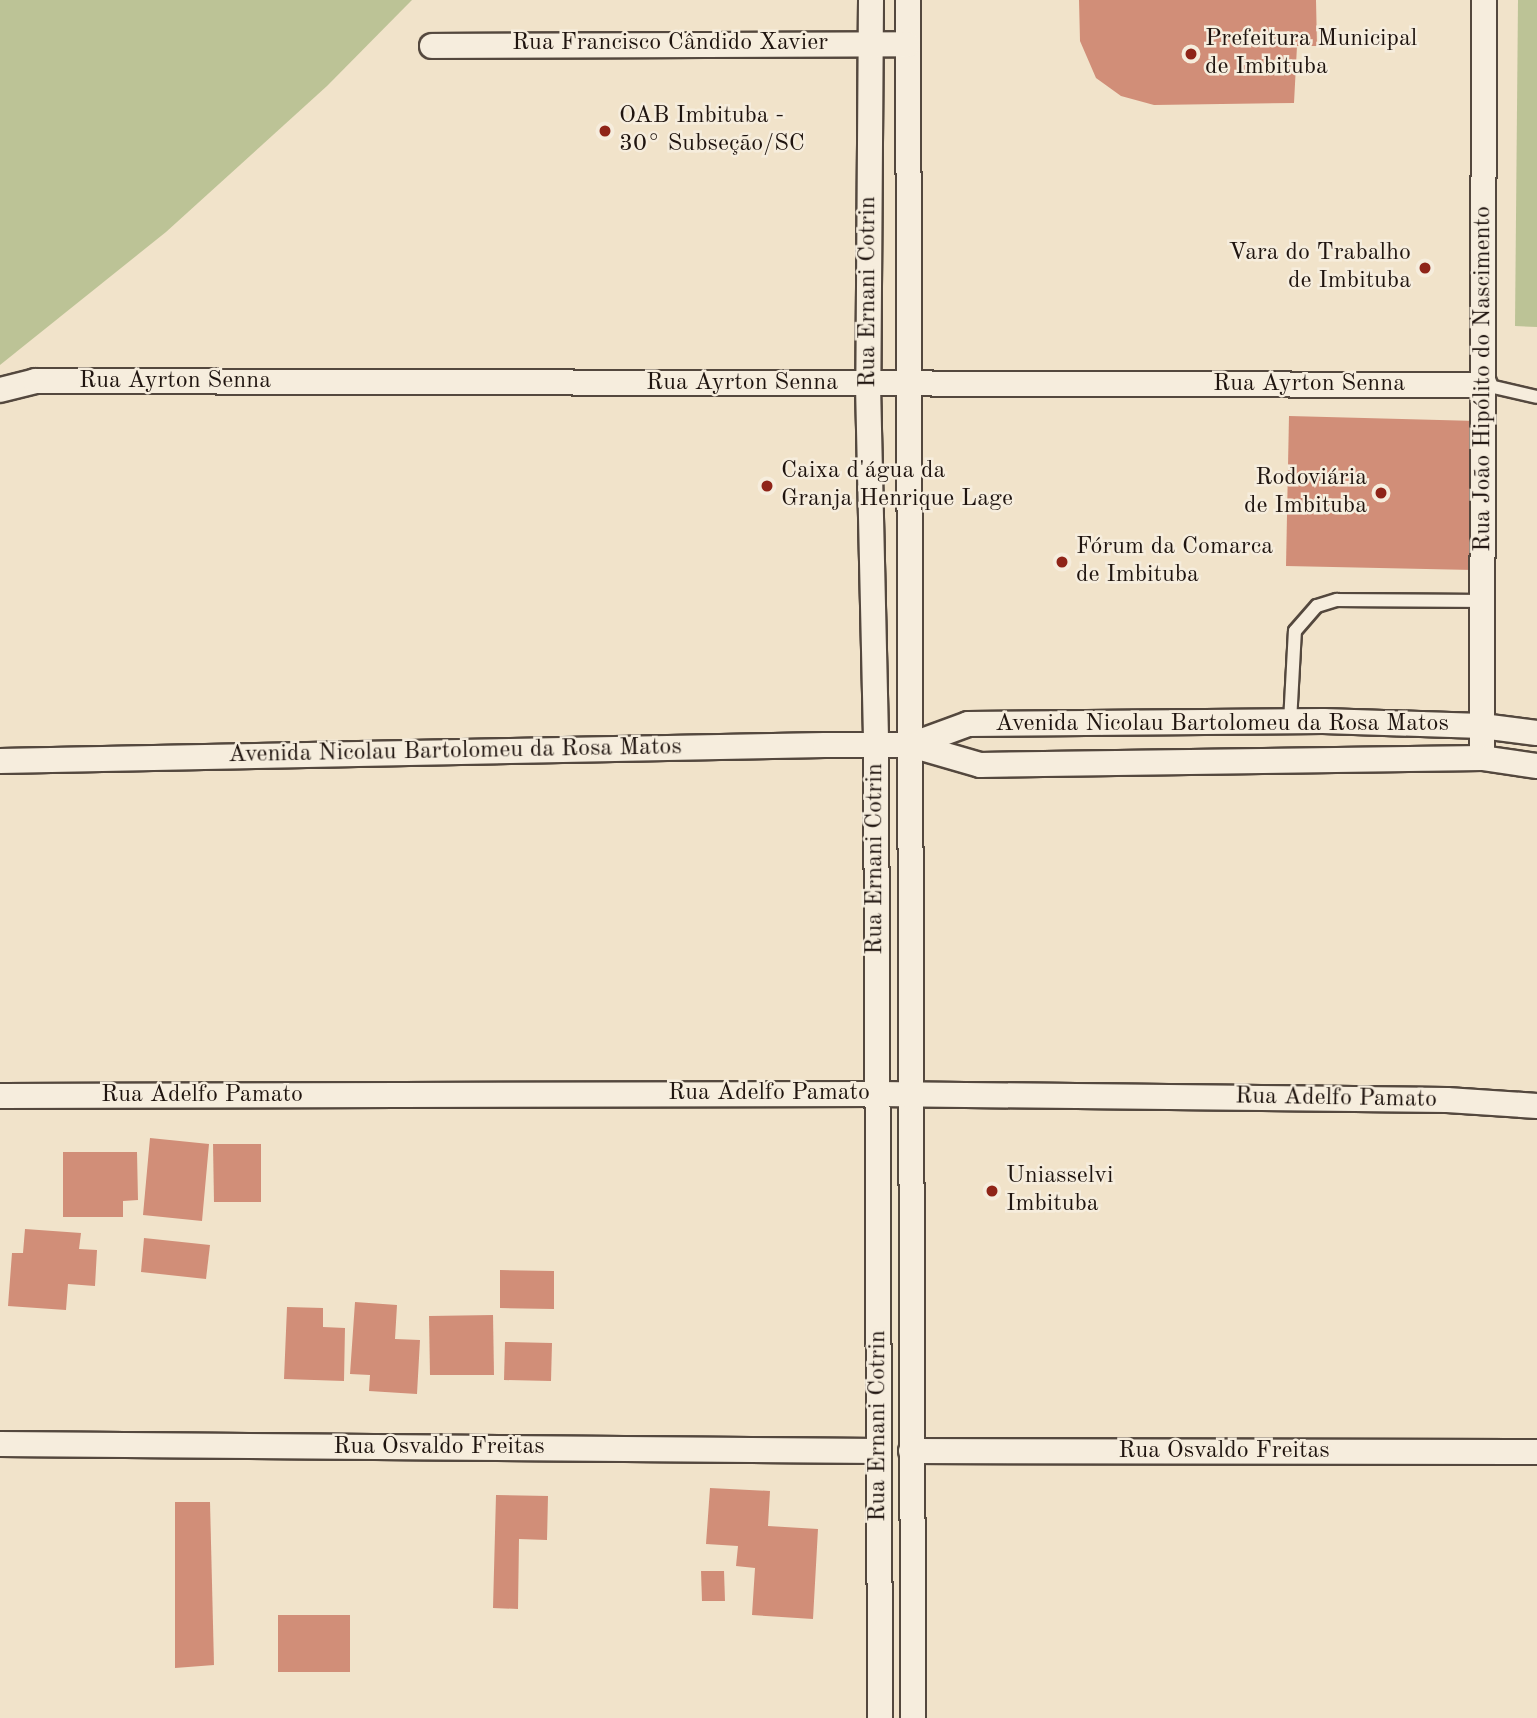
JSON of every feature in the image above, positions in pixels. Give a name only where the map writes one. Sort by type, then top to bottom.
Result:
[{"type":"street","name":"Rua Ernani Cotrin","points":[[871,0],[868,385],[876,745],[880,1718]]},
{"type":"street","name":"Rua Ernani Cotrin","points":[[908,0],[914,1718]]},
{"type":"street","name":"Rua João Hipólito do Nascimento","points":[[1482,758],[1484,0]]},
{"type":"street","name":"Rua Francisco Cândido Xavier","points":[[432,46],[908,44]]},
{"type":"street","name":"Rua Ayrton Senna","points":[[0,390],[36,381],[1485,385]]},
{"type":"street","name":"Avenida Nicolau Bartolomeu da Rosa Matos","points":[[911,745],[968,724],[1290,722],[1482,726],[1537,733]]},
{"type":"street","name":"Avenida Nicolau Bartolomeu da Rosa Matos","points":[[0,761],[911,745],[980,765],[1482,758],[1537,766]]},
{"type":"street","name":"Rua Adelfo Pamato","points":[[0,1096],[877,1094],[1447,1100],[1537,1106]]},
{"type":"street","name":"Rua Osvaldo Freitas","points":[[0,1444],[879,1451]]},
{"type":"street","name":"Rua Osvaldo Freitas","points":[[911,1451],[1537,1452]]},
{"type":"lane","points":[[1485,385],[1537,397]]},
{"type":"lane","points":[[1290,722],[1295,631],[1317,606],[1337,600],[1483,601]]},
{"type":"green space","points":[[0,0],[412,0],[327,86],[166,232],[0,365]]},
{"type":"green space","points":[[1518,0],[1537,0],[1537,327],[1515,326]]},
{"type":"building","name":"Prefeitura Municipal de Imbituba","points":[[1079,0],[1316,0],[1317,46],[1297,46],[1294,103],[1154,105],[1121,96],[1096,78],[1080,41]]},
{"type":"building","name":"Rodoviária de Imbituba","points":[[1289,416],[1477,421],[1473,570],[1286,566]]},
{"type":"building","points":[[150,1138],[209,1144],[202,1221],[143,1215]]},
{"type":"building","points":[[213,1144],[261,1144],[261,1202],[214,1202]]},
{"type":"building","points":[[63,1152],[137,1152],[138,1200],[123,1201],[123,1217],[63,1217]]},
{"type":"building","points":[[25,1229],[81,1233],[79,1249],[97,1250],[95,1286],[68,1284],[66,1310],[8,1306],[12,1253],[23,1253]]},
{"type":"building","points":[[144,1238],[210,1245],[206,1279],[141,1272]]},
{"type":"building","points":[[500,1270],[554,1271],[554,1309],[500,1308]]},
{"type":"building","points":[[355,1302],[397,1305],[395,1339],[420,1340],[417,1394],[369,1391],[370,1375],[350,1374]]},
{"type":"building","points":[[287,1307],[323,1308],[323,1327],[345,1328],[344,1381],[284,1379]]},
{"type":"building","points":[[493,1315],[494,1375],[430,1375],[429,1316]]},
{"type":"building","points":[[505,1342],[552,1343],[551,1381],[504,1380]]},
{"type":"building","points":[[710,1488],[770,1491],[768,1526],[818,1529],[813,1619],[752,1615],[755,1568],[736,1566],[738,1546],[706,1544]]},
{"type":"building","points":[[496,1495],[548,1496],[547,1540],[519,1539],[518,1609],[493,1608]]},
{"type":"building","points":[[175,1502],[210,1502],[214,1665],[175,1668]]},
{"type":"building","points":[[701,1571],[724,1571],[725,1601],[702,1601]]},
{"type":"building","points":[[278,1615],[350,1615],[350,1672],[278,1672]]},
{"type":"place","name":"Prefeitura Municipal de Imbituba","points":[[1191,54]]},
{"type":"place","name":"OAB Imbituba - 30° Subseção/SC","points":[[605,131]]},
{"type":"place","name":"Vara do Trabalho de Imbituba","points":[[1425,268]]},
{"type":"place","name":"Caixa d'água da Granja Henrique Lage","points":[[767,486]]},
{"type":"place","name":"Rodoviária de Imbituba","points":[[1381,493]]},
{"type":"place","name":"Fórum da Comarca de Imbituba","points":[[1062,562]]},
{"type":"place","name":"Uniasselvi Imbituba","points":[[992,1191]]}]
